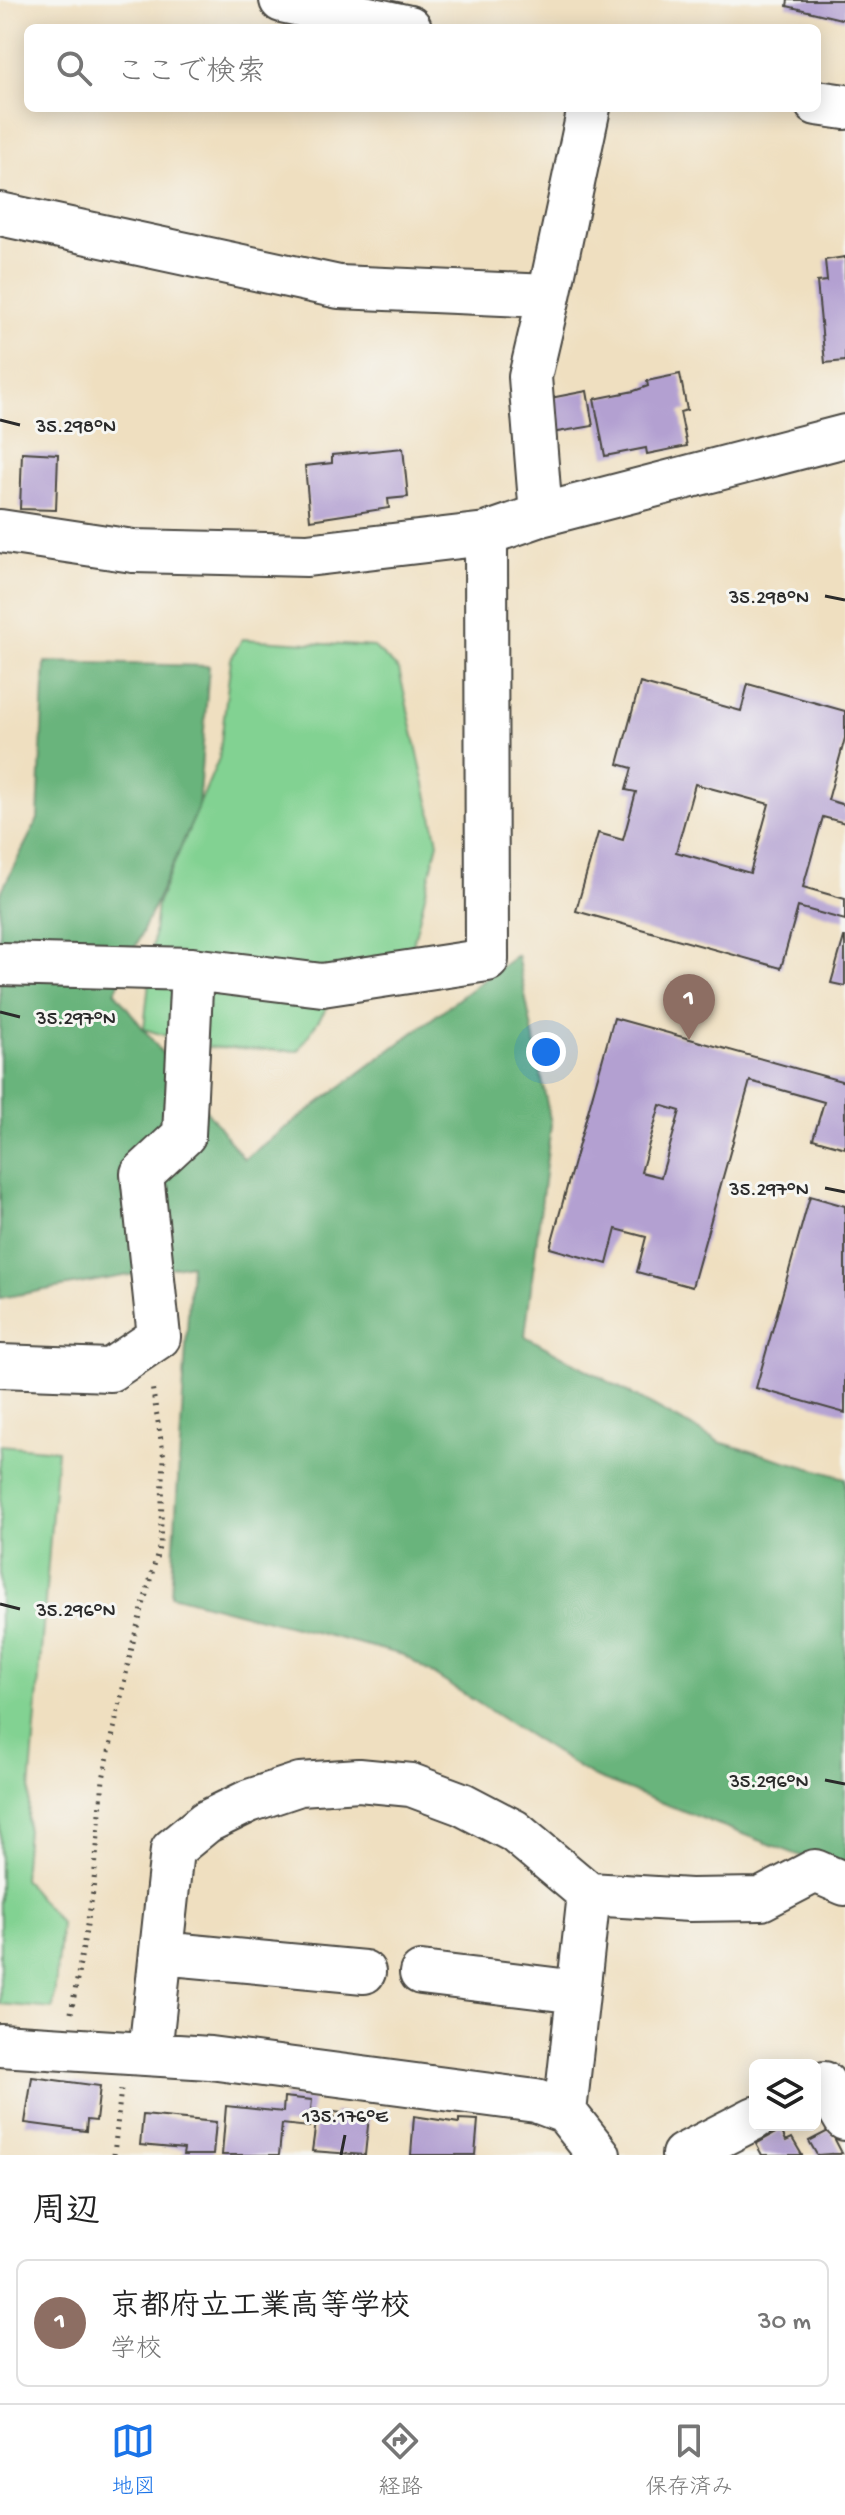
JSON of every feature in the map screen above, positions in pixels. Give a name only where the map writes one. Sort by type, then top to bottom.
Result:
[{"type":"main road","points":[[282,0],[391,24]]},
{"type":"main road","points":[[821,104],[845,107]]},
{"type":"street","points":[[541,515],[530,377],[588,112]]},
{"type":"street","points":[[0,214],[339,287],[549,296]]},
{"type":"street","points":[[0,531],[133,551],[307,555],[486,534],[541,515],[845,436]]},
{"type":"street","points":[[0,964],[192,969],[322,985],[487,960],[486,534]]},
{"type":"street","points":[[0,1366],[110,1370],[159,1337],[142,1174],[184,1135],[192,969]]},
{"type":"street","points":[[138,2052],[161,1953],[172,1850],[206,1822],[249,1801],[300,1784],[359,1780],[411,1785],[462,1804],[514,1831],[589,1894],[690,1900],[761,1899],[815,1871],[845,1884]]},
{"type":"street","points":[[565,2112],[589,1894]]},
{"type":"street","points":[[161,1953],[364,1972]]},
{"type":"street","points":[[421,1973],[578,1992]]},
{"type":"street","points":[[0,2045],[138,2052],[536,2101],[565,2112],[599,2155]]},
{"type":"street","points":[[828,2081],[845,2119]]},
{"type":"street","points":[[683,2155],[749,2121]]},
{"type":"path","points":[[64,2050],[93,1892],[103,1779],[134,1638],[160,1544],[164,1458],[151,1390],[159,1337]]},
{"type":"path","points":[[114,2155],[138,2052]]},
{"type":"green space","points":[[242,639],[374,647],[399,670],[438,842],[407,969],[334,997],[298,1051],[202,1047],[144,1029],[157,904],[219,758],[231,659]]},
{"type":"green space","points":[[45,662],[209,666],[198,809],[115,992],[244,1159],[517,955],[551,1124],[525,1336],[719,1442],[845,1478],[845,1873],[592,1776],[403,1655],[171,1595],[191,1264],[0,1298],[0,894],[38,819]]},
{"type":"green space","points":[[0,1445],[57,1450],[23,1879],[61,1924],[53,2009],[0,2004]]},
{"type":"building","points":[[788,0],[845,0],[845,20],[787,6]]},
{"type":"building","points":[[845,257],[845,361],[825,363],[817,282],[827,281],[825,260]]},
{"type":"building","points":[[680,374],[687,410],[680,412],[687,446],[647,454],[646,448],[605,456],[594,399],[634,391],[648,386],[647,381]]},
{"type":"building","points":[[587,391],[593,426],[551,433],[545,399]]},
{"type":"building","points":[[403,448],[408,497],[388,499],[389,508],[310,520],[305,466],[332,463],[332,455]]},
{"type":"building","points":[[22,452],[58,454],[56,510],[20,509]]},
{"type":"building","points":[[640,683],[741,711],[748,684],[845,711],[845,738],[828,800],[845,805],[845,823],[823,817],[803,887],[845,899],[845,920],[798,907],[781,968],[576,911],[598,833],[623,840],[636,792],[626,790],[632,768],[618,764]],"holes":[[[695,784],[769,804],[750,873],[676,852]]]},
{"type":"building","points":[[845,937],[845,986],[831,983]]},
{"type":"building","points":[[614,1018],[845,1082],[845,1148],[813,1139],[824,1102],[750,1081],[692,1287],[637,1272],[646,1237],[616,1229],[607,1264],[550,1248]],"holes":[[[660,1105],[680,1111],[661,1177],[641,1172]]]},
{"type":"building","points":[[810,1196],[845,1206],[845,1413],[756,1388]]},
{"type":"building","points":[[32,2077],[100,2086],[96,2121],[87,2120],[86,2131],[25,2123]]},
{"type":"building","points":[[284,2097],[312,2100],[309,2127],[282,2124],[279,2155],[222,2155],[226,2106],[283,2112]]},
{"type":"building","points":[[334,2112],[369,2116],[365,2155],[312,2151],[316,2122],[333,2124]]},
{"type":"building","points":[[143,2115],[216,2122],[213,2155],[183,2155],[184,2149],[140,2145]]},
{"type":"building","points":[[414,2116],[459,2123],[459,2119],[478,2120],[475,2155],[411,2155]]},
{"type":"building","points":[[830,2130],[842,2153],[817,2155],[809,2141]]},
{"type":"building","points":[[781,2131],[786,2141],[792,2138],[802,2155],[762,2155],[756,2144]]},
{"type":"place","name":"京都府立工業高等学校","points":[[689,1040]]}]
